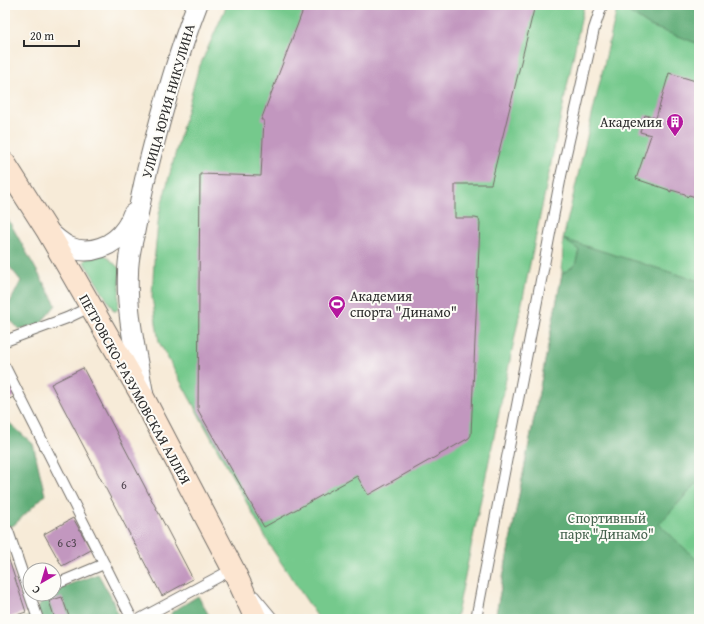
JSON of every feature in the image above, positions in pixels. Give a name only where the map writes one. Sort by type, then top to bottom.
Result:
[{"type":"street","name":"УЛИЦА ЮРИЯ НИКУЛИНА","points":[[144,399],[128,300],[129,256],[140,198],[166,100],[186,34],[197,5]]},
{"type":"street","name":"ПЕТРОВСКО-РАЗУМОВСКАЯ АЛЛЕЯ","points":[[5,164],[47,230],[144,399],[232,569],[256,619]]},
{"type":"street","name":"УЛИЦА ЮРИЯ НИКУЛИНА","points":[[47,230],[59,241],[82,251],[92,250],[104,246],[112,242],[126,228],[140,198]]},
{"type":"lane","points":[[476,619],[562,176],[594,29],[602,5]]},
{"type":"lane","points":[[5,342],[67,318],[90,307]]},
{"type":"lane","points":[[5,367],[132,619]]},
{"type":"lane","points":[[5,532],[8,531],[22,570]]},
{"type":"lane","points":[[62,582],[104,564]]},
{"type":"lane","points":[[140,619],[232,569],[273,619]]},
{"type":"lane","points":[[33,602],[38,619]]},
{"type":"green space","name":"Академия спорта \"Динамо\"","points":[[227,5],[584,5],[456,619],[319,619],[272,549],[159,342],[152,297],[159,214],[198,70]]},
{"type":"green space","name":"Спортивный парк \"Динамо\"","points":[[618,5],[699,5],[699,619],[495,619],[562,274],[563,239]]},
{"type":"green space","points":[[618,5],[699,5],[699,44],[650,26]]},
{"type":"green space","points":[[5,214],[56,305],[40,324],[19,329],[10,320],[7,308],[21,281],[5,261]]},
{"type":"green space","name":"Спортивный парк \"Динамо\"","points":[[563,239],[699,281],[699,481],[659,524],[699,562],[699,619],[495,619],[562,274],[575,265],[579,250]]},
{"type":"green space","points":[[104,254],[121,270],[118,309],[116,311],[114,311],[84,262],[86,259]]},
{"type":"green space","points":[[5,419],[33,444],[45,495],[14,525],[5,528]]},
{"type":"green space","points":[[98,574],[111,597],[120,619],[22,619],[35,614],[41,602],[62,602],[62,587]]},
{"type":"green space","points":[[198,596],[211,619],[169,619],[172,612]]},
{"type":"building","name":"Академия спорта \"Динамо\"","points":[[305,5],[535,5],[491,184],[455,184],[455,218],[475,218],[479,219],[480,223],[471,435],[469,438],[368,495],[357,476],[264,527],[198,410],[200,174],[261,176],[264,120],[261,120]]},
{"type":"building","name":"Академия","points":[[669,73],[699,82],[699,198],[689,195],[687,197],[685,194],[671,190],[671,192],[636,179],[651,135],[640,132],[645,115],[656,118]]},
{"type":"building","points":[[83,368],[193,579],[162,596],[51,384]]},
{"type":"building","points":[[10,382],[16,396],[5,401],[5,384]]},
{"type":"building","points":[[73,518],[91,550],[62,566],[62,562],[60,562],[44,534]]},
{"type":"building","points":[[5,548],[26,612],[5,619]]},
{"type":"building","points":[[62,597],[70,619],[55,619],[49,602],[62,602]]},
{"type":"place","name":"Академия","points":[[675,137]]},
{"type":"place","name":"Академия спорта \"Динамо\"","points":[[337,319]]}]
